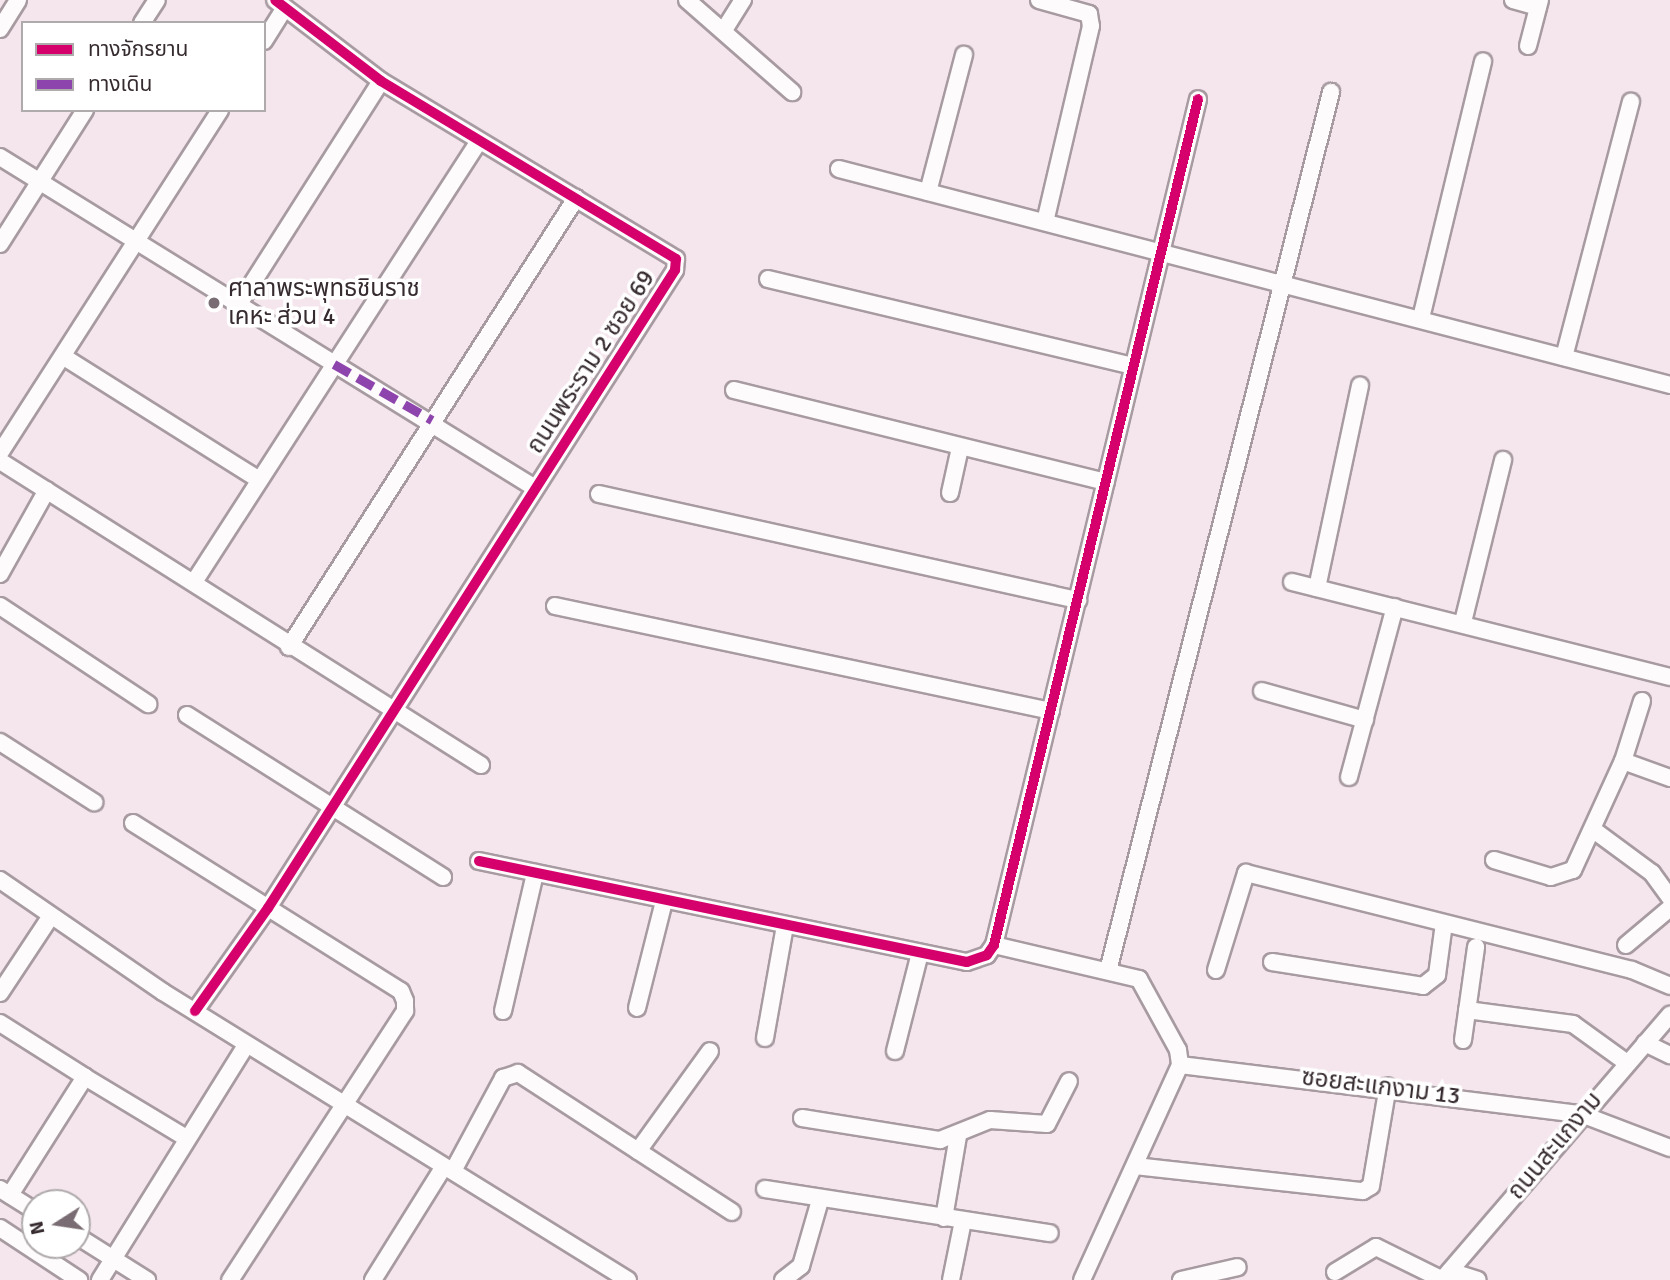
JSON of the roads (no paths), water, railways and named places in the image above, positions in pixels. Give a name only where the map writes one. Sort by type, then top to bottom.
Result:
[{"type":"street","points":[[0,29],[18,0]]},
{"type":"street","points":[[143,21],[157,0]]},
{"type":"street","points":[[687,0],[792,92]]},
{"type":"street","points":[[724,30],[743,0]]},
{"type":"street","points":[[1039,0],[1088,14],[1091,26],[1045,222]]},
{"type":"street","points":[[1513,0],[1539,3],[1528,46]]},
{"type":"street","name":"ถนนพระราม 2 ซอย 69","points":[[195,1011],[268,908],[391,711],[676,270],[676,259],[667,250],[381,81],[280,4],[266,36]]},
{"type":"street","points":[[928,192],[964,55]]},
{"type":"street","points":[[1421,318],[1483,61]]},
{"type":"street","points":[[239,304],[381,81]]},
{"type":"street","points":[[1108,971],[1331,92]]},
{"type":"street","points":[[479,861],[967,962],[994,945],[1198,99]]},
{"type":"street","points":[[1564,357],[1630,102]]},
{"type":"street","points":[[0,244],[84,112]]},
{"type":"street","points":[[0,453],[219,112]]},
{"type":"street","points":[[194,582],[479,141]]},
{"type":"street","points":[[0,157],[40,179],[136,242],[334,364]]},
{"type":"street","points":[[839,169],[1421,318],[1670,385]]},
{"type":"street","points":[[289,646],[576,198]]},
{"type":"street","points":[[768,278],[1132,366]]},
{"type":"street","points":[[64,357],[259,480]]},
{"type":"street","name":"ถนนพระราม 2 ซอย 69","points":[[334,364],[432,420],[535,488]]},
{"type":"street","points":[[1317,589],[1360,386]]},
{"type":"street","points":[[734,390],[1106,482]]},
{"type":"street","points":[[950,493],[960,448]]},
{"type":"street","points":[[1463,622],[1503,460]]},
{"type":"street","points":[[0,461],[194,582],[391,711],[481,765]]},
{"type":"street","points":[[0,574],[47,490]]},
{"type":"street","points":[[599,494],[1078,600]]},
{"type":"street","points":[[1292,582],[1463,622],[1670,677]]},
{"type":"street","points":[[0,606],[148,704]]},
{"type":"street","points":[[555,606],[1051,711]]},
{"type":"street","points":[[1349,777],[1395,607]]},
{"type":"street","points":[[1262,691],[1365,720]]},
{"type":"street","points":[[1494,860],[1563,875],[1595,831],[1623,761],[1642,701]]},
{"type":"street","points":[[187,715],[331,809],[443,877]]},
{"type":"street","points":[[0,742],[94,802]]},
{"type":"street","points":[[1623,761],[1670,778]]},
{"type":"street","points":[[133,823],[404,996],[405,1011],[230,1280]]},
{"type":"street","points":[[1595,831],[1652,873],[1670,898]]},
{"type":"street","points":[[503,1011],[535,873]]},
{"type":"street","points":[[1216,970],[1246,873],[1444,923],[1670,986]]},
{"type":"street","points":[[0,880],[246,1045],[628,1280]]},
{"type":"street","points":[[637,1008],[664,901]]},
{"type":"street","points":[[1626,945],[1670,908]]},
{"type":"street","points":[[0,993],[51,916]]},
{"type":"street","points":[[1272,962],[1423,986],[1437,975],[1444,923]]},
{"type":"street","points":[[765,1038],[785,926]]},
{"type":"street","points":[[994,945],[1139,979],[1150,989],[1180,1065],[1082,1280]]},
{"type":"street","points":[[1463,1040],[1476,947]]},
{"type":"street","points":[[895,1051],[920,953]]},
{"type":"street","points":[[1467,1010],[1573,1024],[1627,1063]]},
{"type":"street","name":"ถนนสะแกงาม","points":[[1445,1277],[1581,1114],[1670,1015]]},
{"type":"street","points":[[0,1023],[186,1138]]},
{"type":"street","points":[[1645,1043],[1670,1055]]},
{"type":"street","points":[[100,1280],[246,1045]]},
{"type":"street","points":[[638,1150],[710,1051]]},
{"type":"street","name":"ซอยสะแกงาม 13","points":[[1180,1065],[1388,1086],[1581,1114],[1670,1148]]},
{"type":"street","points":[[381,1277],[503,1079],[518,1073],[732,1212]]},
{"type":"street","points":[[21,1202],[5,1192],[85,1077]]},
{"type":"street","points":[[802,1118],[940,1140],[958,1136],[990,1120],[1047,1124],[1069,1080]]},
{"type":"street","points":[[1135,1166],[1363,1191],[1371,1186],[1388,1086]]},
{"type":"street","points":[[944,1218],[958,1136]]},
{"type":"street","points":[[765,1189],[820,1200],[1051,1233]]},
{"type":"street","points":[[783,1280],[801,1266],[820,1200]]},
{"type":"street","points":[[951,1280],[963,1221]]},
{"type":"street","points":[[0,1228],[79,1280]]},
{"type":"street","points":[[91,1245],[147,1280]]},
{"type":"street","points":[[1335,1272],[1376,1247],[1445,1277],[1478,1280]]},
{"type":"street","points":[[1181,1280],[1238,1267]]},
{"type":"place","name":"ศาลาพระพุทธชินราช เคหะ ส่วน 4","points":[[214,303]]}]
